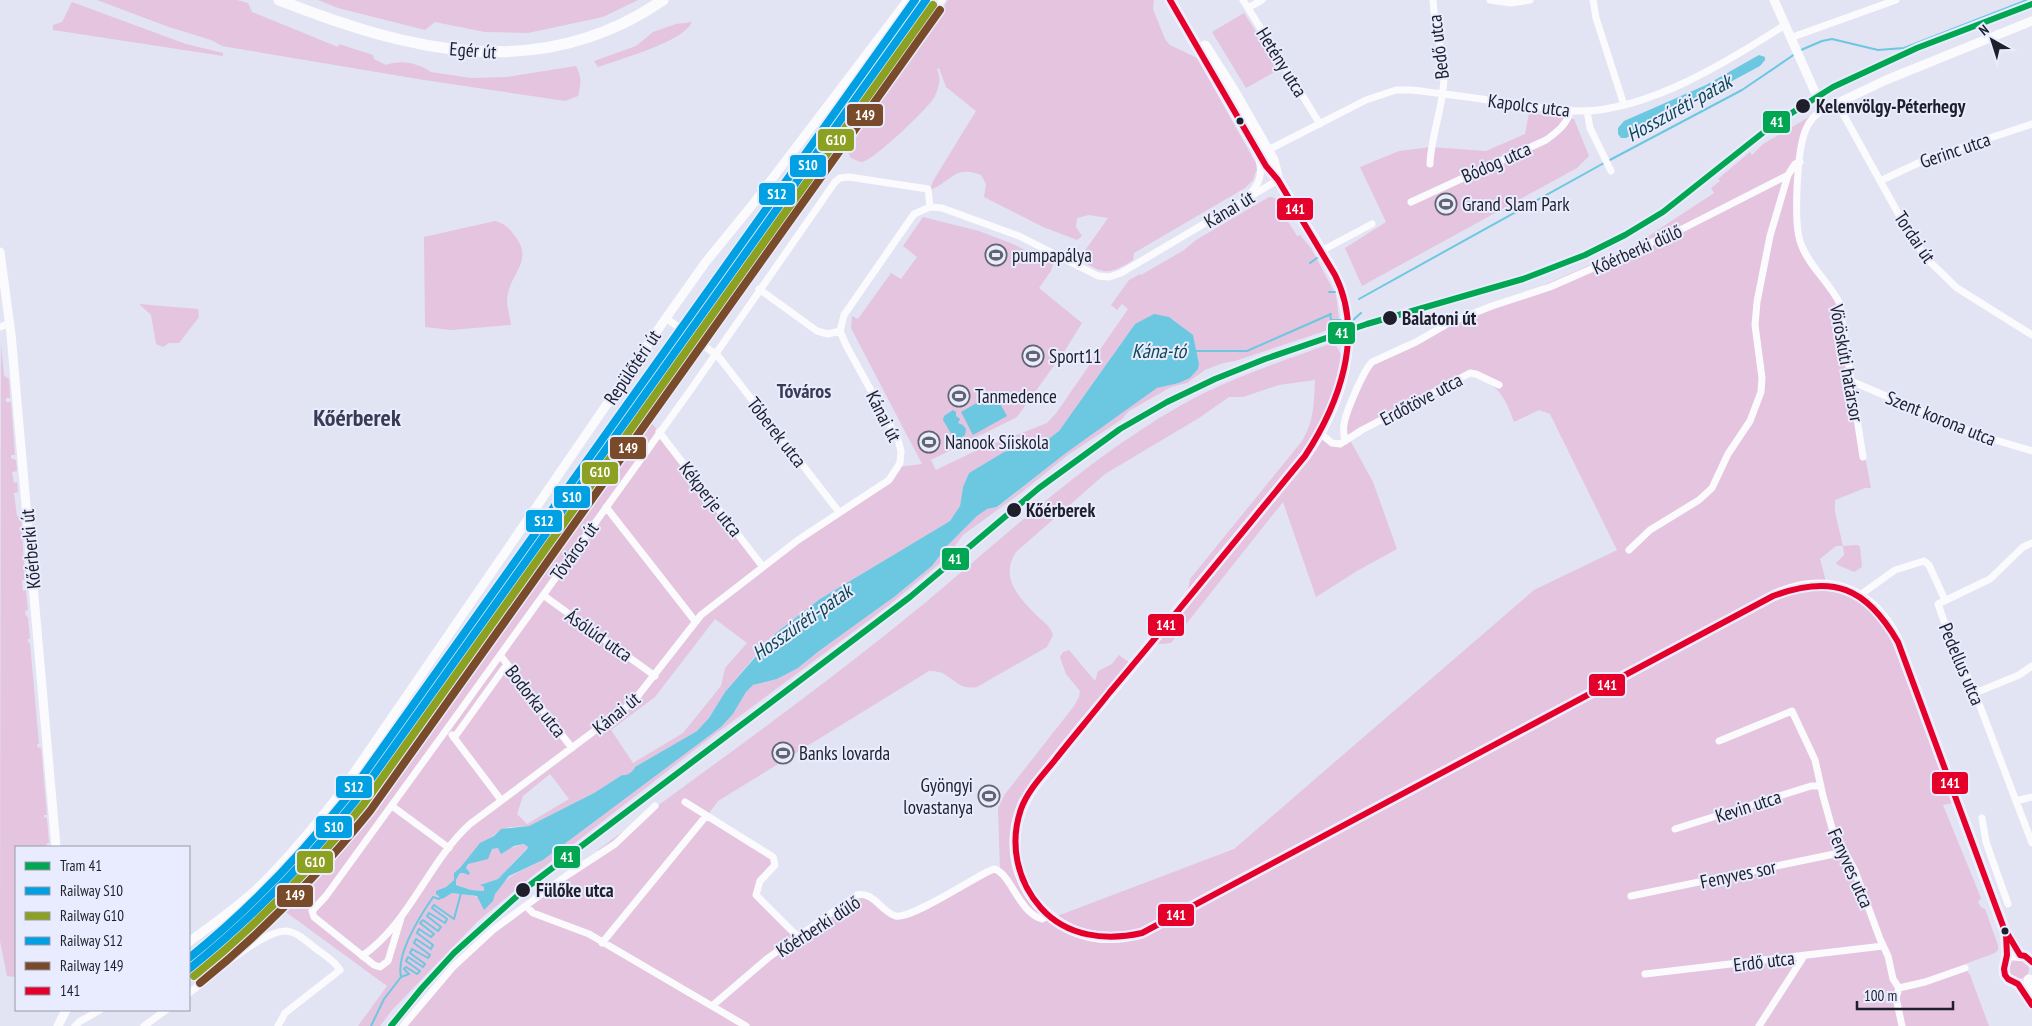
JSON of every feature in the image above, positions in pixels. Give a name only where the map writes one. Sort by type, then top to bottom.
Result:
[{"type":"main road","name":"Egér út","points":[[279,0],[331,20],[396,40],[449,50],[508,53],[557,47],[595,36],[633,19],[663,0]]},
{"type":"main road","points":[[1170,0],[1262,150]]},
{"type":"main road","points":[[1178,0],[1233,90],[1262,150],[1268,169],[1278,180],[1340,286],[1346,323],[1347,346],[1339,391],[1321,434],[1305,456],[1077,732],[1026,799],[1016,826],[1016,861],[1035,902],[1048,915],[1066,927],[1089,936],[1116,938],[1142,933],[1773,596],[1792,589],[1819,585],[1840,587],[1860,596],[1880,613],[1890,625],[1898,642],[1996,889],[2006,934],[2007,960],[2004,970],[2005,975],[2008,979],[2018,984],[2032,1004]]},
{"type":"main road","points":[[2006,934],[2020,954],[2029,958],[2032,962]]},
{"type":"main road","points":[[2007,960],[2020,954]]},
{"type":"main road","points":[[2018,984],[2031,979],[2032,1004]]},
{"type":"street","name":"Repülőtéri út","points":[[190,941],[261,885],[329,808],[705,263],[753,204],[908,0]]},
{"type":"street","points":[[916,41],[942,0]]},
{"type":"street","name":"Hetény utca","points":[[1243,0],[1320,124]]},
{"type":"street","points":[[1248,8],[1262,0]]},
{"type":"street","name":"Bedő utca","points":[[1430,164],[1431,148],[1443,94],[1443,63],[1434,18],[1433,0]]},
{"type":"street","points":[[1490,0],[1511,3],[1530,0]]},
{"type":"street","points":[[1593,0],[1596,18],[1624,105]]},
{"type":"street","points":[[1774,0],[1823,110],[1886,80],[2032,21]]},
{"type":"street","points":[[1790,38],[1896,0]]},
{"type":"street","name":"Kapolcs utca","points":[[1262,150],[1320,124],[1366,100],[1396,90],[1412,90],[1570,110],[1587,111],[1624,105],[1704,74],[1741,54],[1785,26]]},
{"type":"street","name":"Tordai út","points":[[1837,103],[1919,249],[1957,288],[2032,335]]},
{"type":"street","name":"Bódog utca","points":[[1411,202],[1546,140],[1564,125],[1569,118],[1570,110]]},
{"type":"street","name":"Vöröskúti határsor","points":[[1823,110],[1814,116],[1805,131],[1796,201],[1799,238],[1808,259],[1829,284],[1839,302],[1863,457]]},
{"type":"street","points":[[1587,111],[1588,124],[1610,169]]},
{"type":"street","name":"Gerinc utca","points":[[1880,181],[1929,158],[2032,124]]},
{"type":"street","points":[[1244,200],[1258,184],[1261,176],[1262,150]]},
{"type":"street","name":"Kőérberki dűlő","points":[[1629,550],[1650,530],[1699,500],[1712,488],[1728,454],[1750,421],[1761,392],[1762,378],[1762,362],[1756,325],[1757,302],[1770,236],[1788,175],[1795,164],[1800,162]]},
{"type":"street","name":"Kőérberki dűlő","points":[[1372,362],[1416,342],[1449,323],[1579,275],[1688,225],[1788,175]]},
{"type":"street","name":"Tóváros út","points":[[362,956],[314,918],[312,911],[326,896],[392,806],[606,507],[829,190],[840,178],[873,180],[928,189],[930,206]]},
{"type":"street","name":"Kánai út","points":[[930,206],[942,208],[1002,228],[1051,250],[1092,273],[1108,277],[1121,273],[1278,180]]},
{"type":"street","points":[[759,289],[817,331],[828,334],[840,331],[842,319],[850,306],[909,220],[919,211],[930,206]]},
{"type":"street","points":[[1321,251],[1372,224]]},
{"type":"street","name":"Kőérberki út","points":[[0,252],[10,323],[56,846]]},
{"type":"street","name":"Tóberek utca","points":[[666,318],[714,353],[839,512]]},
{"type":"street","points":[[0,327],[10,323]]},
{"type":"street","name":"Kánai út","points":[[402,914],[388,961],[382,966],[377,966],[362,956],[388,934],[402,914],[459,834],[501,800],[633,702],[656,676],[695,621],[763,566],[888,480],[898,468],[902,457],[898,440],[840,331]]},
{"type":"street","name":"Erdőtöve utca","points":[[1372,362],[1367,366],[1360,380],[1345,420],[1343,427],[1345,441],[1362,430],[1470,373],[1499,385]]},
{"type":"street","name":"Szent korona utca","points":[[1851,381],[1975,434],[2032,451]]},
{"type":"street","name":"Kékperje utca","points":[[659,432],[763,566]]},
{"type":"street","points":[[1321,434],[1332,443],[1340,444],[1345,441]]},
{"type":"street","points":[[606,507],[695,621]]},
{"type":"street","points":[[1945,600],[1990,579],[2023,547],[2032,543]]},
{"type":"street","name":"Pedellus utca","points":[[1860,596],[1895,570],[1924,560],[1929,564],[1945,600],[1939,603],[1938,607],[1975,693],[2032,843]]},
{"type":"street","name":"Ásólúd utca","points":[[543,595],[656,676]]},
{"type":"street","name":"Bodorka utca","points":[[500,655],[572,748]]},
{"type":"street","points":[[454,738],[507,664]]},
{"type":"street","points":[[1975,693],[2019,675],[2032,666]]},
{"type":"street","name":"Fenyves utca","points":[[1719,740],[1792,711],[1815,760],[1832,828],[1855,871],[1888,956],[1893,979],[1899,988],[1896,998],[1902,1026]]},
{"type":"street","points":[[447,729],[501,800]]},
{"type":"street","name":"Kevin utca","points":[[1675,830],[1811,786],[1821,786]]},
{"type":"street","points":[[2016,801],[2032,797]]},
{"type":"street","points":[[685,802],[749,840],[776,860],[773,868],[760,881],[756,895],[797,936]]},
{"type":"street","points":[[392,806],[449,848]]},
{"type":"street","points":[[403,1026],[453,967],[507,917],[526,906],[624,836],[655,806]]},
{"type":"street","points":[[602,944],[706,816]]},
{"type":"street","points":[[1982,818],[1996,889],[2008,904]]},
{"type":"street","name":"Fenyves sor","points":[[1631,896],[1844,852]]},
{"type":"street","name":"Kőérberki dűlő","points":[[712,1006],[797,936],[856,895],[867,895],[889,913],[900,916],[927,905],[994,870],[1003,874],[1020,902],[1034,916],[1042,919],[1048,915]]},
{"type":"street","points":[[526,906],[533,913],[589,934],[602,944],[746,1026]]},
{"type":"street","points":[[190,992],[259,940],[284,931],[302,938],[334,962],[340,970],[285,1013],[278,1026]]},
{"type":"street","name":"Erdő utca","points":[[1645,974],[1883,946]]},
{"type":"street","points":[[1759,1026],[1804,956]]},
{"type":"street","points":[[1899,988],[1925,982],[1965,968]]},
{"type":"street","points":[[58,1026],[66,1011]]},
{"type":"street","points":[[75,1026],[98,1011]]},
{"type":"street","points":[[144,1026],[165,1011]]},
{"type":"shaded area","points":[[97,0],[237,0],[248,3],[252,12],[338,47],[339,44],[373,55],[374,59],[386,65],[403,62],[421,66],[431,72],[471,78],[507,77],[576,66],[580,77],[580,88],[578,96],[565,101],[424,80],[222,46],[211,40],[166,26]]},
{"type":"shaded area","points":[[318,0],[638,0],[603,17],[528,33],[485,32],[435,22],[425,30],[338,8]]},
{"type":"shaded area","points":[[948,0],[1154,0],[1153,9],[1165,39],[1170,45],[1197,58],[1258,167],[1253,180],[1245,188],[1134,253],[1133,260],[1117,269],[1106,271],[1094,268],[1079,259],[1108,218],[1089,215],[1077,218],[1076,227],[1082,236],[1077,240],[1043,227],[984,197],[986,184],[981,175],[972,172],[959,173],[930,190],[933,181],[976,111],[946,87],[939,68],[937,70],[938,87],[935,96],[923,111],[889,144],[868,159],[862,162],[851,158],[843,143],[928,25],[932,25]]},
{"type":"shaded area","points":[[72,2],[186,44],[223,53],[223,56],[53,30],[53,25],[62,22]]},
{"type":"shaded area","points":[[1244,13],[1280,69],[1246,88],[1212,32]]},
{"type":"shaded area","points":[[692,22],[677,36],[651,49],[598,67],[594,61],[636,46],[653,32],[676,24]]},
{"type":"shaded area","name":"Grand Slam Park","points":[[1529,113],[1574,119],[1589,156],[1577,168],[1362,286],[1345,248],[1386,222],[1360,167],[1399,151],[1431,147],[1486,151],[1525,134]]},
{"type":"shaded area","points":[[1809,117],[1811,120],[1805,131],[1796,201],[1799,239],[1834,292],[1871,488],[1865,488],[1835,500],[1835,512],[1843,546],[1836,546],[1820,559],[1827,585],[1881,613],[1957,802],[1943,805],[1981,898],[1978,902],[1985,909],[1998,945],[1998,950],[1995,953],[1965,964],[1989,1026],[403,1026],[476,945],[600,852],[598,850],[858,657],[1080,473],[1160,418],[1202,394],[1234,379],[1332,343],[1336,345],[1345,363],[1321,434],[1332,443],[1345,441],[1343,427],[1367,366],[1449,323],[1508,301],[1635,245],[1714,193],[1711,188],[1720,181],[1718,179],[1750,152],[1752,155],[1763,144]],"holes":[[[1474,374],[1500,393],[1514,422],[1539,410],[1550,414],[1617,550],[1534,590],[1234,849],[1052,918],[1024,891],[1016,877],[1010,855],[1010,832],[1019,799],[1130,663],[1119,655],[1112,664],[1098,671],[1095,681],[1069,650],[1063,652],[1060,657],[1066,674],[1080,691],[1079,697],[1005,794],[998,808],[1000,870],[987,872],[900,916],[862,894],[797,936],[756,895],[765,876],[776,860],[707,816],[718,801],[929,671],[943,674],[963,686],[977,687],[1047,647],[1053,635],[1052,632],[1017,593],[1010,578],[1011,561],[1016,552],[1105,474],[1199,418],[1229,397],[1243,397],[1279,385],[1315,380],[1311,419],[1302,441],[1190,579],[1186,600],[1149,645],[1171,643],[1283,502],[1316,597],[1397,549],[1373,482],[1350,440]]]},
{"type":"shaded area","points":[[1269,197],[1277,199],[1297,236],[1300,235],[1311,248],[1336,295],[1340,326],[1205,370],[1187,383],[1171,387],[1129,411],[1122,419],[1068,455],[1022,492],[963,535],[945,559],[888,606],[702,744],[479,920],[392,1010],[380,1026],[358,1026],[387,986],[279,907],[339,841],[462,679],[651,422],[763,566],[881,486],[898,467],[922,464],[851,328],[852,316],[858,319],[891,273],[901,279],[917,257],[903,246],[923,217],[979,231],[1013,244],[1053,264],[1051,271],[1039,288],[1082,323],[1064,352],[1017,417],[931,460],[936,470],[973,452],[1047,423],[1057,412],[1128,309],[1122,304],[1117,310],[1111,305],[1129,280],[1184,250],[1196,240]],"holes":[[[1135,324],[1193,335],[1199,364],[1198,369],[1190,378],[1179,383],[1157,388],[1066,453],[998,507],[987,509],[977,516],[947,546],[932,566],[894,597],[798,668],[777,679],[753,685],[746,692],[733,714],[721,727],[543,860],[516,873],[505,881],[495,894],[478,897],[452,893],[440,897],[436,894],[437,891],[446,887],[454,880],[489,839],[499,831],[509,827],[529,826],[594,793],[622,775],[630,773],[635,767],[697,731],[709,718],[725,692],[771,637],[820,599],[950,521],[960,506],[963,487],[969,473],[1004,452],[1046,441],[1059,431]],[[715,619],[747,643],[725,668],[721,686],[683,733],[633,763],[611,730],[655,697]],[[550,774],[569,799],[527,824],[517,814],[523,796]]]},
{"type":"shaded area","points":[[495,221],[504,224],[510,230],[520,243],[522,251],[520,265],[507,297],[511,325],[451,330],[425,327],[424,237]]},
{"type":"shaded area","points":[[139,304],[198,309],[199,317],[179,343],[169,343],[163,347],[156,344],[151,315]]},
{"type":"shaded area","points":[[1,344],[4,376],[9,379],[10,398],[6,398],[6,402],[11,402],[15,455],[11,455],[11,458],[16,460],[17,471],[12,472],[14,483],[17,482],[18,492],[14,493],[17,516],[21,516],[25,580],[22,580],[23,591],[26,590],[28,610],[25,611],[28,617],[30,639],[28,639],[28,642],[30,643],[39,744],[37,744],[38,748],[41,747],[47,815],[44,815],[44,817],[47,818],[49,843],[46,844],[47,846],[15,846],[15,977],[7,976],[0,941]]},
{"type":"shaded area","points":[[1858,545],[1860,547],[1862,567],[1854,572],[1838,565],[1836,563],[1844,555],[1843,546]]},
{"type":"shaded area","points":[[524,844],[528,847],[498,879],[481,885],[484,887],[484,891],[471,890],[456,885],[456,880],[460,873],[469,873],[466,868],[468,864],[481,861],[492,849],[505,850]]},
{"type":"shaded area","points":[[2019,959],[2026,962],[2029,969],[2026,976],[2019,979],[2012,976],[2009,969],[2012,962]]},
{"type":"water","points":[[1759,55],[1765,57],[1760,66],[1626,138],[1621,138],[1618,134],[1618,128],[1624,121],[1706,85]]},
{"type":"water","name":"Kána-tó","points":[[1154,314],[1169,317],[1193,335],[1199,364],[1198,369],[1190,378],[1179,383],[1157,388],[1066,453],[997,507],[987,509],[977,516],[947,546],[932,566],[894,597],[798,668],[777,679],[753,685],[746,692],[733,714],[721,727],[543,860],[509,876],[495,894],[493,901],[484,910],[477,896],[452,893],[442,899],[436,894],[436,891],[446,887],[454,880],[454,873],[480,843],[494,836],[501,829],[529,826],[594,793],[622,775],[630,773],[635,767],[697,731],[709,718],[725,692],[776,633],[820,599],[950,521],[960,506],[963,487],[969,473],[1004,452],[1046,441],[1059,431],[1135,324]],"holes":[[[524,844],[528,847],[498,879],[480,885],[484,887],[484,891],[471,890],[456,885],[456,880],[460,873],[468,875],[470,873],[466,868],[468,864],[488,859],[492,849],[498,848],[501,854],[514,846]]]},
{"type":"water","points":[[994,393],[1007,416],[973,435],[961,412]]},
{"type":"water","points":[[953,410],[960,419],[958,423],[966,429],[965,435],[960,439],[953,437],[943,420],[944,416]]},
{"type":"waterway","name":"Hosszúréti-patak","points":[[1801,50],[1832,39],[1878,50],[1904,48],[2027,0]]},
{"type":"waterway","name":"Hosszúréti-patak","points":[[1608,161],[1742,90],[1795,54]]},
{"type":"waterway","name":"Hosszúréti-patak","points":[[1359,299],[1604,163]]},
{"type":"waterway","points":[[1310,263],[1317,258]]},
{"type":"waterway","points":[[1329,292],[1335,292]]},
{"type":"waterway","points":[[1353,320],[1361,313]]},
{"type":"waterway","points":[[1330,314],[1331,320],[1341,320]]},
{"type":"waterway","name":"Hosszúréti-patak","points":[[1194,351],[1247,351],[1331,314]]},
{"type":"waterway","points":[[401,977],[409,974],[404,969],[406,967],[417,974],[420,971],[406,961],[408,957],[423,967],[425,964],[410,953],[412,949],[428,958],[430,955],[414,943],[416,939],[431,949],[433,945],[417,933],[419,929],[431,937],[434,934],[420,923],[423,920],[438,931],[441,927],[427,916],[429,913],[445,923],[447,919],[432,908],[434,905],[454,919],[461,893]]},
{"type":"waterway","name":"Hosszúréti-patak","points":[[371,1026],[384,999],[401,977],[402,957],[410,936],[422,914],[433,897],[439,899],[442,896]]},
{"type":"tram line","name":"41","points":[[391,1026],[454,953],[526,888],[910,597],[1039,488],[1120,429],[1167,402],[1215,379],[1265,359],[1367,324],[1523,279],[1585,255],[1625,235],[1663,212],[1774,124],[1833,87],[1917,48],[2032,4]]},
{"type":"rail line","name":"S12","points":[[190,957],[233,921],[274,881],[349,795],[915,0]]},
{"type":"rail line","name":"S10","points":[[190,968],[256,910],[298,868],[356,800],[926,0]]},
{"type":"rail line","name":"G10","points":[[194,976],[240,937],[304,874],[363,805],[933,5]]},
{"type":"rail line","name":"149","points":[[200,983],[290,902],[370,811],[940,10]]},
{"type":"transit line","name":"141","points":[[1170,0],[1266,166],[1278,180],[1335,275],[1344,298],[1348,321],[1348,345],[1337,392],[1328,414],[1305,456],[1110,692],[1028,795],[1017,822],[1016,849],[1021,874],[1026,886],[1041,908],[1051,918],[1075,931],[1115,937],[1142,933],[1773,596],[1794,589],[1830,586],[1846,590],[1860,597],[1886,623],[1898,642],[2006,934],[2007,955],[2004,969],[2005,975],[2008,979],[2018,984],[2032,1005]]},
{"type":"transit line","name":"141","points":[[2004,928],[2020,955],[2025,956],[2032,962]]},
{"type":"place","name":"Kelenvölgy-Péterhegy","points":[[1803,106]]},
{"type":"place","name":"Grand Slam Park","points":[[1446,204]]},
{"type":"place","name":"pumpapálya","points":[[996,255]]},
{"type":"place","name":"Balatoni út","points":[[1390,318]]},
{"type":"place","name":"Sport11","points":[[1033,356]]},
{"type":"place","name":"Tanmedence","points":[[959,396]]},
{"type":"place","name":"Nanook Síiskola","points":[[929,442]]},
{"type":"place","name":"Kőérberek","points":[[1014,510]]},
{"type":"place","name":"Banks lovarda","points":[[783,753]]},
{"type":"place","name":"Gyöngyi lovastanya","points":[[989,796]]},
{"type":"place","name":"Fülőke utca","points":[[523,890]]},
{"type":"district","name":"Tóváros","points":[[804,391]]},
{"type":"district","name":"Kőérberek","points":[[357,417]]}]
